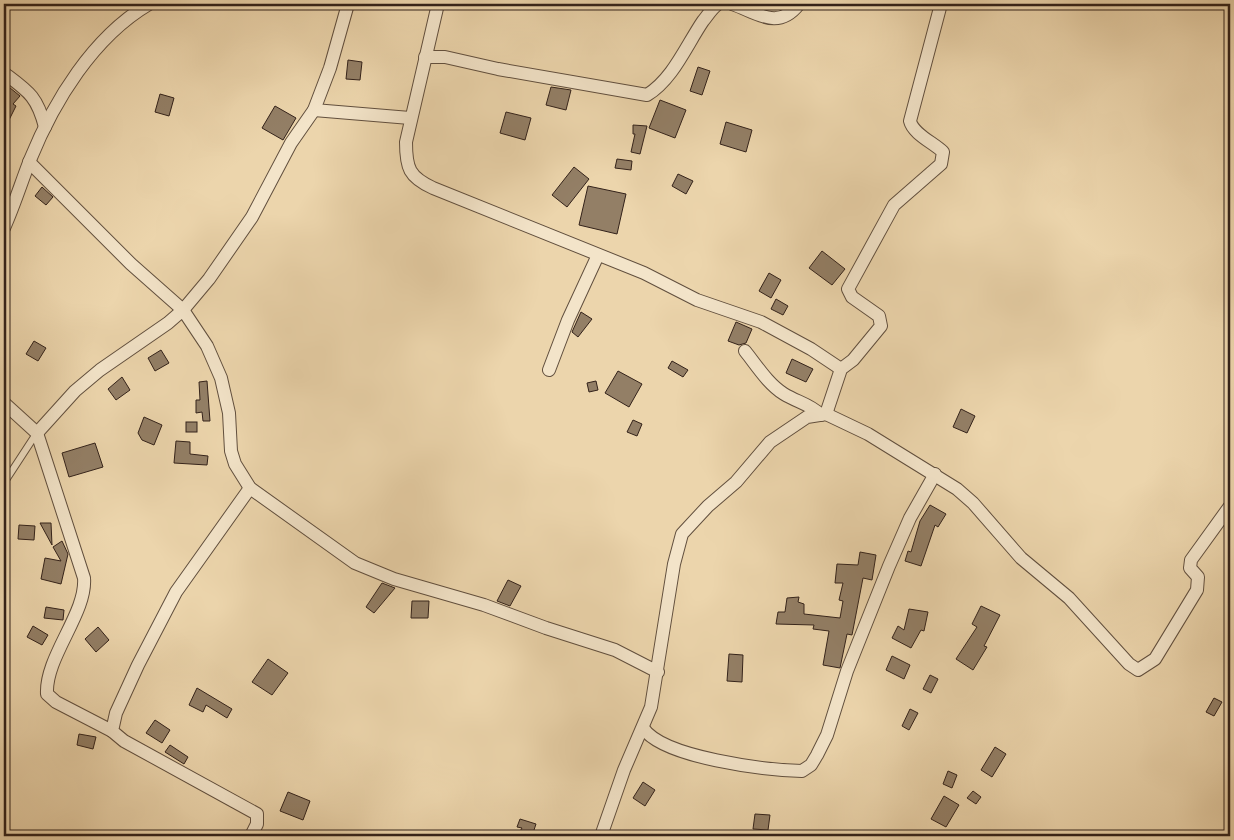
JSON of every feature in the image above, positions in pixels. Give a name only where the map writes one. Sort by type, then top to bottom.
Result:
[{"type":"street","points":[[4,228],[29,162],[63,94],[86,61],[137,11],[149,4]]},
{"type":"street","points":[[37,433],[75,391],[94,375],[168,323],[183,310],[209,279],[252,217],[291,143],[314,110],[330,68],[348,4]]},
{"type":"street","points":[[438,4],[410,118],[406,160],[411,174],[422,183],[652,276],[697,300],[761,322],[811,349],[841,370]]},
{"type":"street","points":[[425,57],[445,56],[498,68],[647,95],[661,84],[698,29],[718,4]]},
{"type":"street","points":[[732,4],[774,19],[782,18],[795,10],[799,4]]},
{"type":"street","points":[[823,414],[841,370],[857,355],[881,326],[879,316],[852,297],[848,289],[850,283],[894,205],[941,164],[943,160],[943,152],[915,130],[910,121],[941,4]]},
{"type":"street","points":[[4,73],[29,91],[37,101],[45,127]]},
{"type":"street","points":[[314,110],[410,118]]},
{"type":"street","points":[[29,162],[131,264],[183,310],[207,346],[221,378],[229,413],[231,451],[235,464],[250,488],[356,562],[394,579],[484,604],[546,628],[615,650],[658,672]]},
{"type":"street","points":[[548,370],[568,320],[598,255]]},
{"type":"street","points":[[745,351],[784,394],[868,434],[936,474],[973,503],[1021,558],[1069,598],[1123,658],[1138,670],[1155,659],[1193,598],[1198,577],[1190,568],[1191,560],[1230,506]]},
{"type":"street","points":[[4,403],[37,433],[82,570],[84,586],[51,673],[47,694],[56,702],[112,731],[124,741],[257,814],[257,824],[251,836]]},
{"type":"street","points":[[601,836],[624,770],[651,707],[674,564],[682,534],[708,506],[736,482],[770,442],[808,418],[823,414]]},
{"type":"street","points":[[643,728],[657,741],[681,752],[772,770],[802,772],[811,765],[827,735],[847,672],[910,518],[936,474]]},
{"type":"street","points":[[112,731],[116,713],[138,665],[176,592],[250,488]]},
{"type":"lane","points":[[4,484],[37,433]]},
{"type":"building","points":[[348,60],[362,62],[360,80],[346,79]]},
{"type":"building","points":[[698,67],[710,71],[702,95],[690,91]]},
{"type":"building","points":[[4,83],[20,96],[13,104],[16,106],[4,130]]},
{"type":"building","points":[[551,87],[571,90],[566,110],[546,105]]},
{"type":"building","points":[[160,94],[174,98],[169,116],[155,112]]},
{"type":"building","points":[[660,100],[686,110],[675,138],[649,128]]},
{"type":"building","points":[[275,106],[296,118],[283,140],[262,128]]},
{"type":"building","points":[[506,112],[531,118],[525,140],[500,133]]},
{"type":"building","points":[[726,122],[752,130],[746,152],[720,144]]},
{"type":"building","points":[[633,125],[647,126],[640,154],[631,152],[635,134],[633,134]]},
{"type":"building","points":[[617,159],[632,161],[631,170],[615,168]]},
{"type":"building","points":[[574,167],[589,179],[567,207],[552,195]]},
{"type":"building","points":[[678,174],[693,181],[686,194],[672,186]]},
{"type":"building","points":[[588,186],[626,194],[617,234],[579,225]]},
{"type":"building","points":[[42,187],[53,197],[46,205],[35,196]]},
{"type":"building","points":[[822,251],[845,269],[832,285],[809,268]]},
{"type":"building","points":[[769,273],[781,280],[771,298],[759,291]]},
{"type":"building","points":[[776,299],[788,306],[783,315],[771,309]]},
{"type":"building","points":[[581,312],[592,319],[578,337],[572,332]]},
{"type":"building","points":[[736,322],[752,329],[746,343],[739,345],[728,341]]},
{"type":"building","points":[[34,341],[46,348],[38,361],[26,354]]},
{"type":"building","points":[[161,350],[169,363],[155,371],[148,358]]},
{"type":"building","points":[[792,359],[813,369],[806,382],[786,373]]},
{"type":"building","points":[[672,361],[688,370],[683,377],[668,368]]},
{"type":"building","points":[[618,371],[642,384],[629,407],[605,393]]},
{"type":"building","points":[[122,377],[130,390],[116,400],[108,389]]},
{"type":"building","points":[[207,381],[210,421],[203,421],[202,412],[196,413],[196,400],[200,400],[199,382]]},
{"type":"building","points":[[596,381],[598,390],[589,392],[587,383]]},
{"type":"building","points":[[961,409],[975,416],[967,433],[953,427]]},
{"type":"building","points":[[144,417],[162,425],[154,445],[142,440],[138,433]]},
{"type":"building","points":[[633,420],[642,424],[637,436],[627,432]]},
{"type":"building","points":[[186,422],[197,422],[197,432],[186,432]]},
{"type":"building","points":[[176,441],[190,442],[190,454],[208,456],[207,465],[174,463]]},
{"type":"building","points":[[95,443],[103,467],[69,477],[62,453]]},
{"type":"building","points":[[930,505],[946,514],[938,527],[935,525],[921,566],[905,561],[908,551],[911,552],[920,521]]},
{"type":"building","points":[[40,523],[51,523],[52,545]]},
{"type":"building","points":[[19,525],[35,526],[34,540],[18,539]]},
{"type":"building","points":[[62,541],[68,554],[61,584],[41,579],[45,558],[61,561],[53,547]]},
{"type":"building","points":[[860,552],[876,555],[872,580],[863,578],[852,635],[847,634],[840,668],[823,665],[829,631],[813,629],[814,625],[776,624],[778,612],[785,612],[787,598],[799,597],[798,602],[804,604],[804,614],[840,618],[843,601],[839,600],[843,583],[835,583],[837,564],[858,565]]},
{"type":"building","points":[[508,580],[521,586],[510,606],[497,601]]},
{"type":"building","points":[[382,583],[395,588],[374,613],[366,607]]},
{"type":"building","points":[[412,601],[429,601],[428,618],[411,618]]},
{"type":"building","points":[[981,606],[1000,615],[984,646],[987,647],[973,670],[956,659],[977,627],[972,624]]},
{"type":"building","points":[[46,607],[64,610],[63,620],[44,618]]},
{"type":"building","points":[[909,609],[928,612],[924,631],[921,630],[911,648],[892,638],[898,626],[904,630]]},
{"type":"building","points":[[33,626],[48,635],[42,645],[27,637]]},
{"type":"building","points":[[98,627],[109,640],[96,652],[85,639]]},
{"type":"building","points":[[729,654],[743,655],[742,682],[727,681]]},
{"type":"building","points":[[892,656],[910,665],[904,679],[886,670]]},
{"type":"building","points":[[268,659],[288,673],[272,695],[252,682]]},
{"type":"building","points":[[930,675],[938,679],[931,693],[923,689]]},
{"type":"building","points":[[197,688],[232,709],[227,718],[206,705],[203,712],[189,705]]},
{"type":"building","points":[[1214,698],[1222,702],[1214,716],[1206,712]]},
{"type":"building","points":[[910,709],[918,713],[909,730],[902,726]]},
{"type":"building","points":[[155,720],[170,730],[162,743],[146,733]]},
{"type":"building","points":[[79,734],[96,737],[93,749],[77,745]]},
{"type":"building","points":[[170,745],[188,757],[184,764],[165,752]]},
{"type":"building","points":[[995,747],[1006,754],[992,777],[981,770]]},
{"type":"building","points":[[948,771],[957,775],[952,788],[943,784]]},
{"type":"building","points":[[643,782],[655,790],[645,806],[633,798]]},
{"type":"building","points":[[973,791],[981,797],[976,804],[967,798]]},
{"type":"building","points":[[288,792],[310,801],[303,820],[280,811]]},
{"type":"building","points":[[944,796],[959,805],[946,827],[931,819]]},
{"type":"building","points":[[755,814],[770,815],[768,830],[753,829]]},
{"type":"building","points":[[520,819],[536,824],[532,836],[517,836],[522,828],[517,827]]}]
